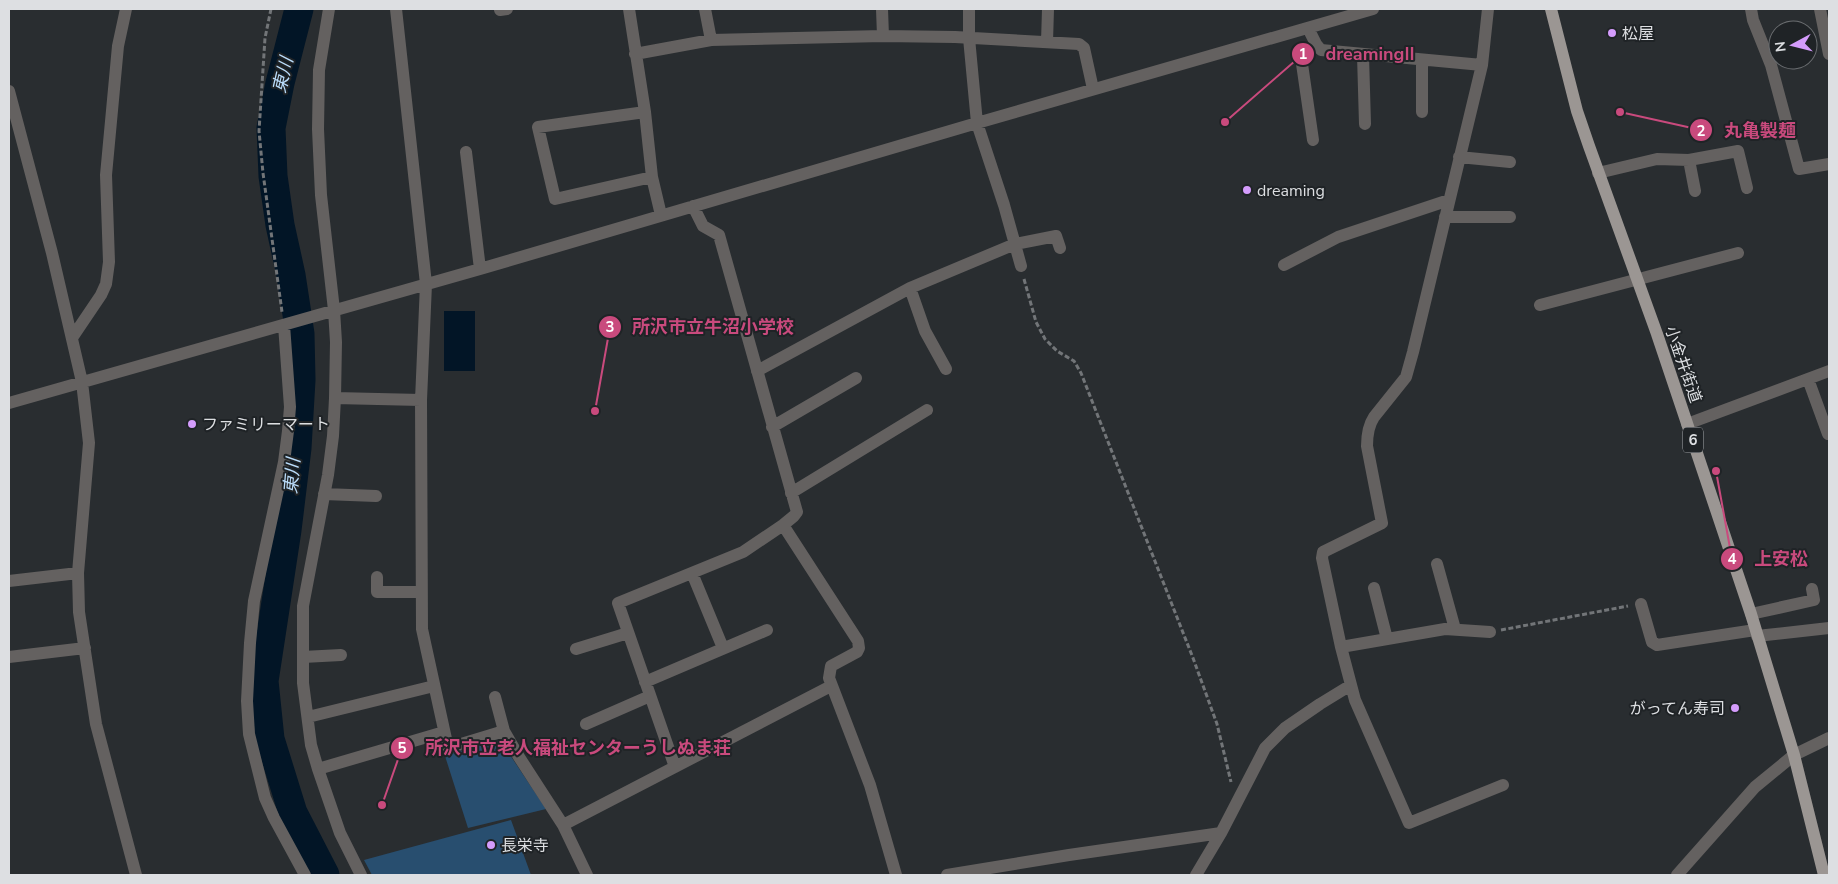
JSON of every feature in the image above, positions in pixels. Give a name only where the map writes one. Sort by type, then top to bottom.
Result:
[{"type":"main road","name":"小金井街道","points":[[1551,9],[1577,111],[1658,334],[1751,614],[1794,755],[1824,875]]},
{"type":"street","points":[[72,338],[101,295],[106,284],[109,262],[106,175],[118,46],[126,9]]},
{"type":"street","points":[[329,9],[319,70],[318,129],[330,312],[336,342],[335,398],[333,436],[303,606],[303,683],[311,745],[318,770],[340,833],[360,875]]},
{"type":"street","points":[[396,9],[426,284],[421,400],[422,629],[448,748],[504,731]]},
{"type":"street","points":[[629,9],[645,112],[652,177],[661,216]]},
{"type":"street","points":[[705,9],[711,40]]},
{"type":"street","points":[[882,9],[883,36]]},
{"type":"street","points":[[969,9],[969,38],[978,122],[1020,266]]},
{"type":"street","points":[[1048,9],[1048,42]]},
{"type":"street","points":[[9,403],[480,269],[978,122],[1373,9]]},
{"type":"street","points":[[1488,9],[1482,66],[1448,200],[1413,352],[1406,376],[1374,417],[1367,434],[1382,523],[1323,552],[1322,558],[1350,685],[1409,823],[1503,785]]},
{"type":"street","points":[[1751,9],[1771,65],[1799,170],[1829,164]]},
{"type":"street","points":[[1820,9],[1829,54]]},
{"type":"street","points":[[1308,28],[1316,44],[1322,50],[1482,66]]},
{"type":"street","points":[[635,54],[711,40],[883,36],[969,38],[1079,44],[1084,48],[1093,89]]},
{"type":"street","points":[[1313,140],[1301,58],[1316,44]]},
{"type":"street","points":[[1363,55],[1365,124]]},
{"type":"street","points":[[1422,60],[1422,112]]},
{"type":"street","points":[[9,91],[52,253],[82,382],[89,443],[78,573],[80,612],[96,724],[136,875]]},
{"type":"street","points":[[645,112],[538,127],[555,199],[652,177]]},
{"type":"street","points":[[1598,173],[1656,159],[1689,160],[1738,151],[1747,188]]},
{"type":"street","points":[[466,152],[480,269]]},
{"type":"street","points":[[1459,157],[1510,162]]},
{"type":"street","points":[[1689,160],[1695,191]]},
{"type":"street","points":[[1284,265],[1338,237],[1448,200]]},
{"type":"street","points":[[675,767],[618,603],[743,552],[783,525],[796,512],[719,235],[703,226],[693,206]]},
{"type":"street","points":[[1445,217],[1510,217]]},
{"type":"street","points":[[757,371],[910,288],[1015,244],[1056,236],[1060,248]]},
{"type":"street","points":[[1540,305],[1738,253]]},
{"type":"street","points":[[910,288],[925,331],[946,369]]},
{"type":"street","points":[[287,324],[290,408],[288,431],[284,462],[254,601],[247,700],[248,734],[265,798],[305,875]]},
{"type":"street","points":[[1688,424],[1829,371]]},
{"type":"street","points":[[772,427],[856,378]]},
{"type":"street","points":[[1808,379],[1828,434]]},
{"type":"street","points":[[335,398],[421,400]]},
{"type":"street","points":[[791,493],[927,410]]},
{"type":"street","points":[[324,494],[376,496]]},
{"type":"street","points":[[783,525],[858,641],[859,648],[857,652],[831,666],[828,678],[870,785],[896,875]]},
{"type":"street","points":[[1437,564],[1454,629]]},
{"type":"street","points":[[9,580],[78,573]]},
{"type":"street","points":[[692,573],[723,648]]},
{"type":"street","points":[[377,577],[377,592],[421,592]]},
{"type":"street","points":[[1374,588],[1387,639]]},
{"type":"street","points":[[1751,614],[1814,600],[1812,589]]},
{"type":"street","points":[[1641,604],[1652,642],[1657,645],[1756,633],[1829,628]]},
{"type":"street","points":[[1341,647],[1454,629],[1490,632]]},
{"type":"street","points":[[645,682],[767,630]]},
{"type":"street","points":[[576,649],[628,633]]},
{"type":"street","points":[[9,657],[85,648]]},
{"type":"street","points":[[303,658],[341,655]]},
{"type":"street","points":[[1196,875],[1221,833],[1265,748],[1285,728],[1350,685]]},
{"type":"street","points":[[308,717],[434,686]]},
{"type":"street","points":[[563,825],[831,686]]},
{"type":"street","points":[[495,696],[504,731],[563,825],[587,875]]},
{"type":"street","points":[[586,724],[650,696]]},
{"type":"street","points":[[318,770],[444,732]]},
{"type":"street","points":[[1677,875],[1755,787],[1794,755],[1829,738]]},
{"type":"street","points":[[947,875],[1221,833]]},
{"type":"path","points":[[271,9],[265,38],[259,131],[262,173],[287,324]]},
{"type":"path","points":[[1020,266],[1036,322],[1045,339],[1057,351],[1074,361],[1081,373],[1217,724],[1236,804]]},
{"type":"path","points":[[1490,632],[1641,604]]},
{"type":"shaded area","points":[[444,311],[475,311],[475,371],[444,371]]},
{"type":"shaded area","points":[[494,740],[502,743],[546,809],[468,828],[445,756]]},
{"type":"shaded area","name":"長栄寺","points":[[511,820],[531,875],[372,875],[364,860]]},
{"type":"waterway","name":"東川","points":[[299,9],[280,83],[271,128],[273,176],[300,334],[301,380],[297,448],[287,530],[264,681],[270,739],[293,813],[325,875]]},
{"type":"place","name":"松屋","points":[[1612,33]]},
{"type":"place","name":"丸亀製麺","points":[[1620,112]]},
{"type":"place","name":"dreamingII","points":[[1225,122]]},
{"type":"place","name":"dreaming","points":[[1247,190]]},
{"type":"place","name":"所沢市立牛沼小学校","points":[[595,411]]},
{"type":"place","name":"ファミリーマート","points":[[192,424]]},
{"type":"place","name":"上安松","points":[[1716,471]]},
{"type":"place","name":"がってん寿司","points":[[1735,708]]},
{"type":"place","name":"所沢市立老人福祉センターうしぬま荘","points":[[382,805]]},
{"type":"place","name":"長栄寺","points":[[491,845]]}]
